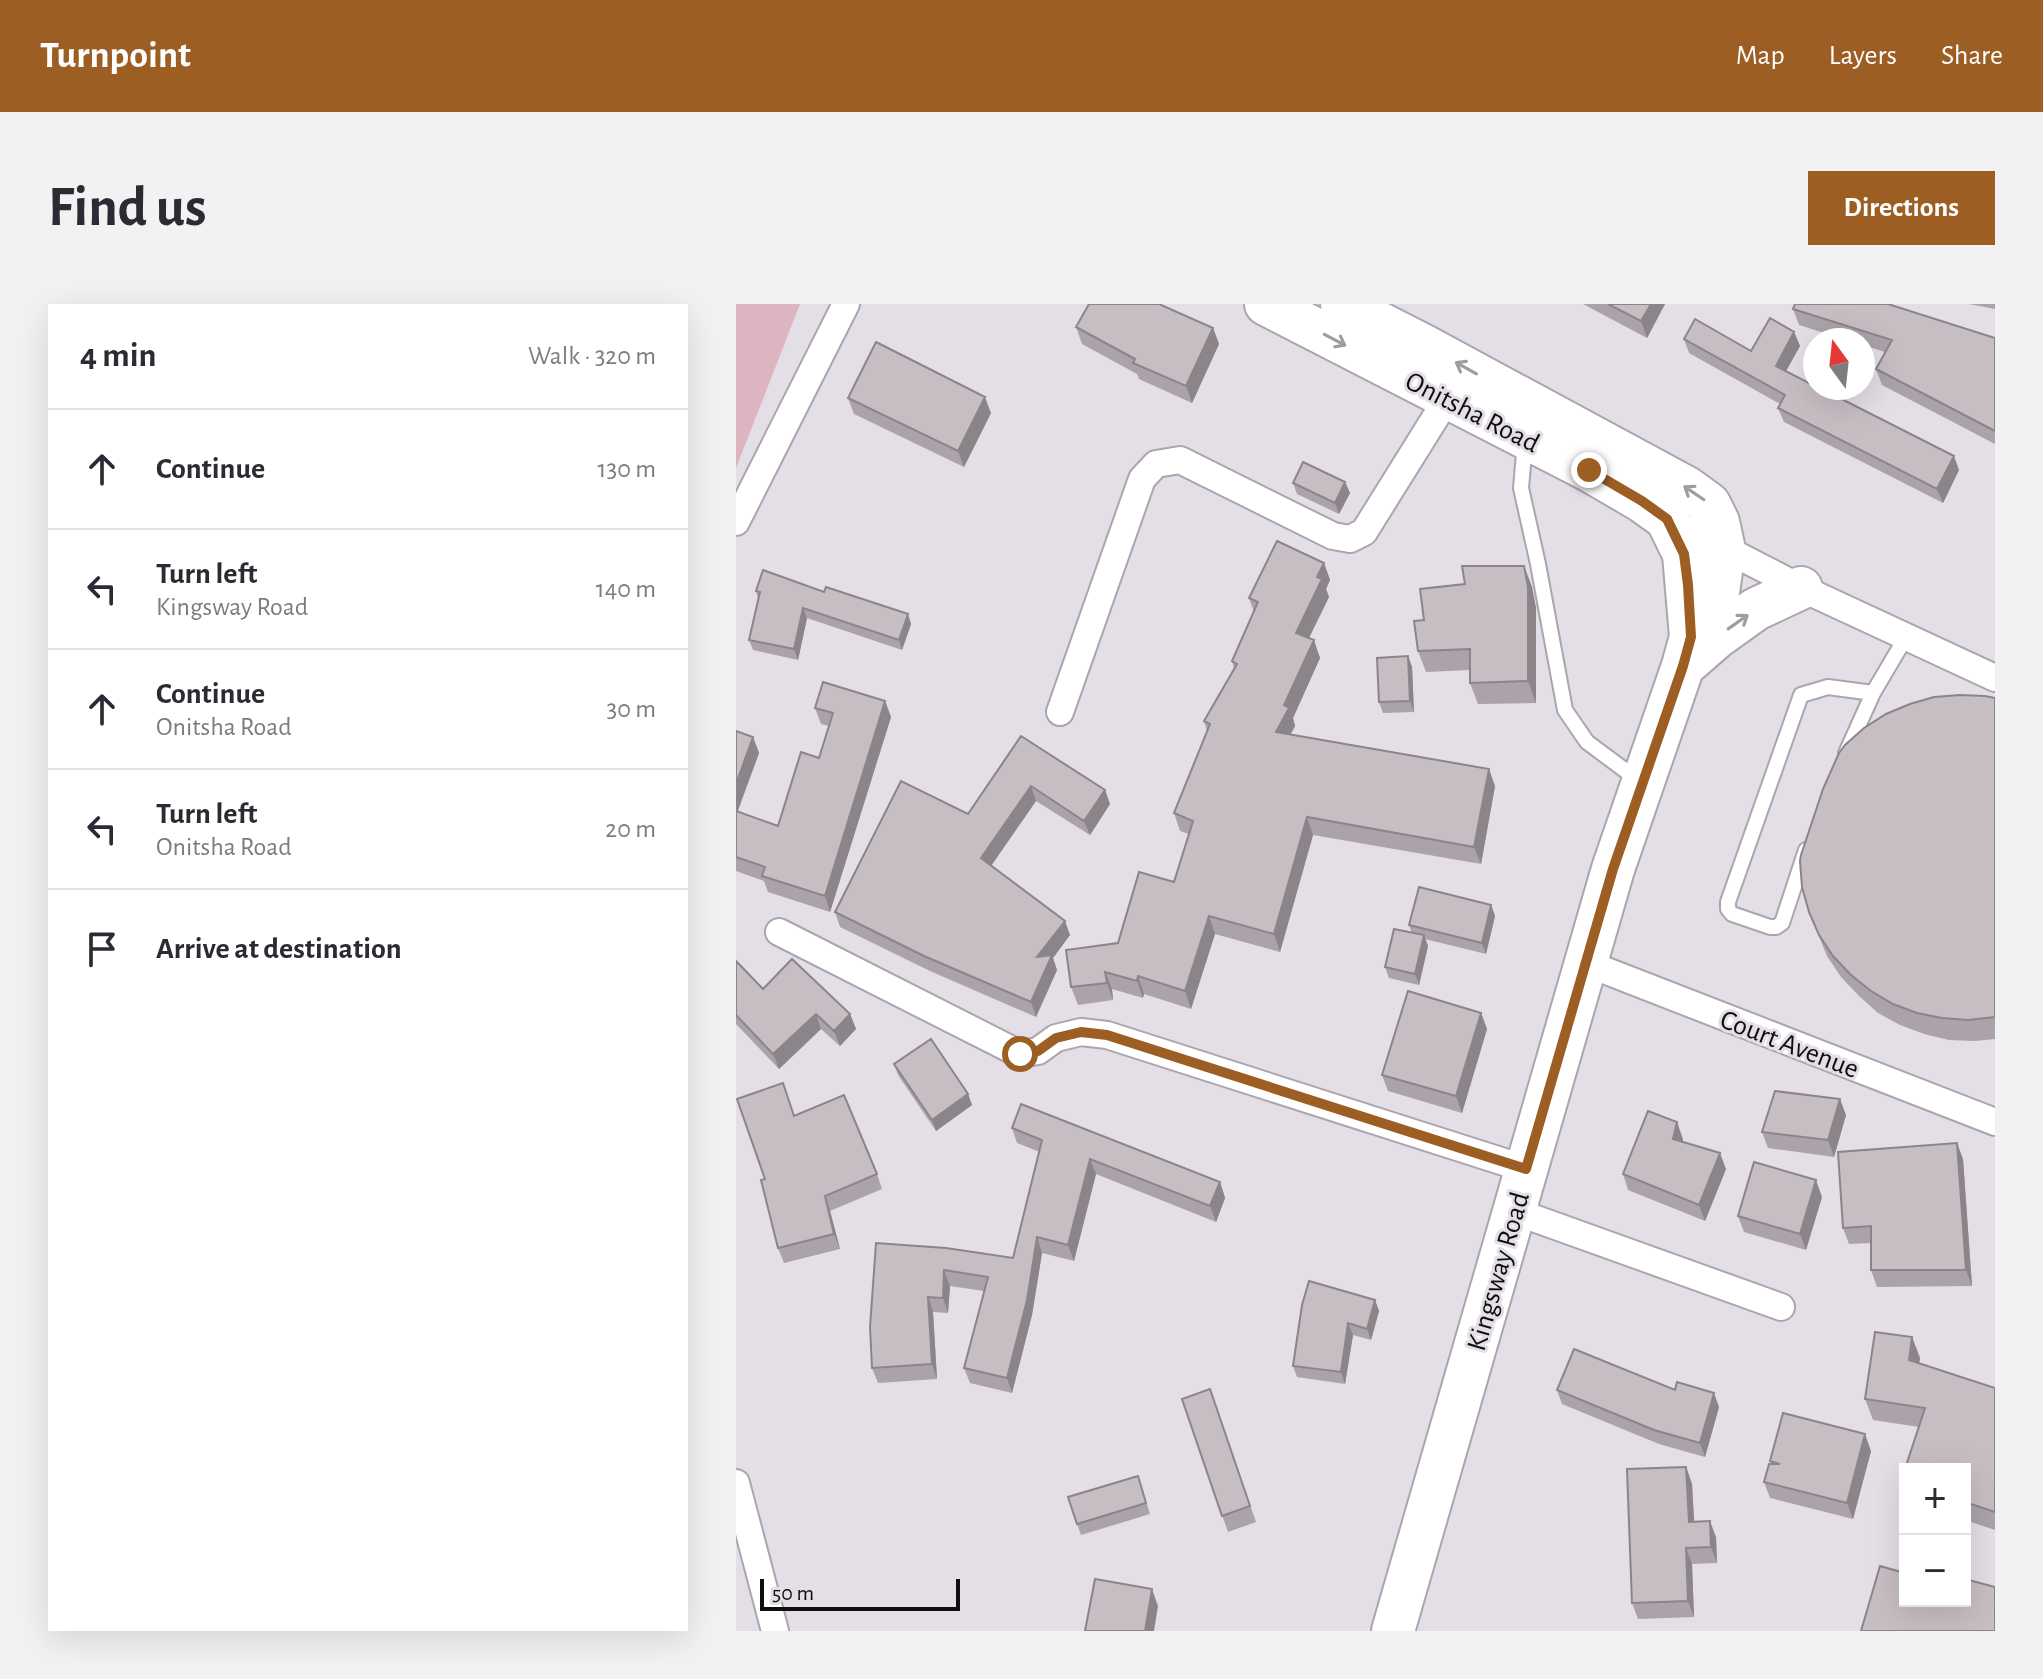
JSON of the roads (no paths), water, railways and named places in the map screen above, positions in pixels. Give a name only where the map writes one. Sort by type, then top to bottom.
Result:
[{"type":"main road","name":"Onitsha Road","points":[[1266,304],[1589,470],[1667,519]]},
{"type":"main road","name":"Onitsha Road","points":[[1342,304],[1687,488],[1709,504],[1718,522],[1724,550],[1718,592],[1687,652]]},
{"type":"main road","points":[[1667,519],[1684,554],[1687,652],[1717,637],[1756,609],[1801,588]]},
{"type":"main road","name":"Kingsway Road","points":[[1393,1631],[1613,869],[1687,652]]},
{"type":"street","points":[[736,522],[846,304]]},
{"type":"street","points":[[1060,712],[1142,479],[1156,464],[1180,460],[1333,536],[1350,539],[1364,532],[1447,399]]},
{"type":"street","points":[[1667,519],[1801,588],[1995,678]]},
{"type":"street","points":[[779,932],[1020,1054],[1038,1051],[1056,1038],[1081,1032],[1107,1035],[1526,1169]]},
{"type":"street","name":"Court Avenue","points":[[1586,963],[1995,1122]]},
{"type":"street","points":[[1514,1211],[1781,1307]]},
{"type":"street","points":[[736,1483],[775,1631]]},
{"type":"lane","points":[[1526,437],[1521,488],[1565,710],[1587,742],[1642,783]]},
{"type":"lane","points":[[1841,764],[1873,693],[1906,637]]},
{"type":"lane","points":[[1811,836],[1782,923],[1770,927],[1732,914],[1728,902],[1801,695],[1828,687],[1873,693]]}]
